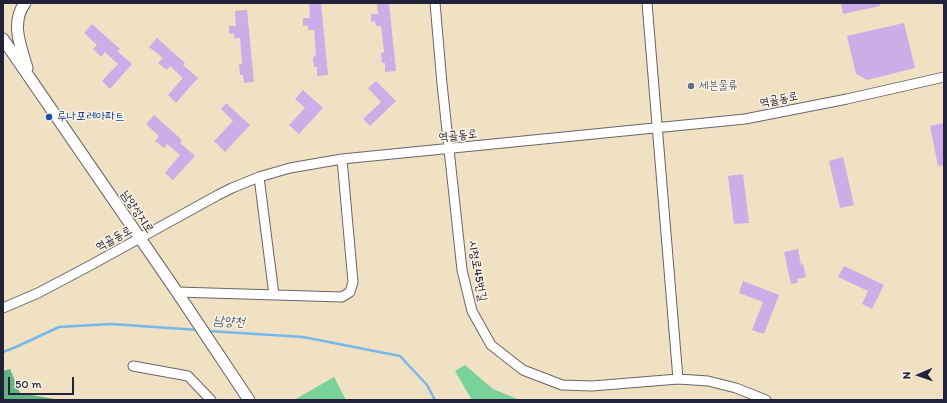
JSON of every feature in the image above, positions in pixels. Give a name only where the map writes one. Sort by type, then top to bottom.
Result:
[{"type":"main road","points":[[25,3],[18,16],[17,27],[18,38],[30,76]]},
{"type":"main road","name":"남양성지로","points":[[3,39],[30,76],[177,292],[248,400]]},
{"type":"street","name":"시청로45번길","points":[[435,3],[462,270],[472,311],[491,345],[523,370],[562,385],[592,386],[678,379],[708,381],[736,388],[766,400]]},
{"type":"street","points":[[647,3],[678,379]]},
{"type":"street","name":"역골동로","points":[[3,308],[38,293],[140,239],[218,194],[259,177],[290,168],[342,159],[745,119],[847,99],[944,77]]},
{"type":"street","points":[[177,292],[342,297],[350,292],[353,282],[342,159]]},
{"type":"street","points":[[259,177],[274,295]]},
{"type":"street","points":[[133,366],[188,376],[211,400]]},
{"type":"green space","points":[[465,365],[493,389],[520,400],[472,400],[455,371]]},
{"type":"green space","points":[[10,369],[20,393],[60,400],[3,400],[3,371]]},
{"type":"green space","points":[[334,377],[346,400],[294,400]]},
{"type":"building","points":[[309,3],[321,3],[328,75],[317,76],[317,67],[314,67],[313,57],[316,56],[314,30],[308,30],[308,25],[303,26],[303,18],[310,18]]},
{"type":"building","points":[[377,3],[389,3],[396,71],[385,72],[385,63],[382,63],[381,53],[384,52],[381,26],[376,26],[375,21],[371,22],[371,14],[378,14]]},
{"type":"building","points":[[841,3],[880,3],[880,6],[843,14]]},
{"type":"building","points":[[247,10],[254,82],[244,83],[243,75],[240,75],[239,64],[242,64],[240,38],[234,38],[234,33],[229,34],[229,26],[236,26],[235,11]]},
{"type":"building","points":[[904,23],[915,68],[867,80],[856,74],[847,36]]},
{"type":"building","points":[[92,24],[120,49],[117,51],[132,64],[110,89],[102,81],[118,64],[105,52],[101,57],[93,49],[97,45],[84,33]]},
{"type":"building","points":[[157,38],[185,63],[183,65],[198,78],[176,103],[168,95],[183,78],[170,66],[167,70],[158,63],[163,58],[149,47]]},
{"type":"building","points":[[376,81],[396,101],[370,126],[363,119],[381,102],[368,88]]},
{"type":"building","points":[[303,90],[323,108],[299,134],[289,125],[305,108],[295,99]]},
{"type":"building","points":[[226,103],[250,125],[225,152],[214,141],[233,121],[221,109]]},
{"type":"building","points":[[154,115],[182,140],[180,143],[195,156],[173,180],[165,173],[180,155],[167,144],[164,148],[155,141],[159,136],[146,124]]},
{"type":"building","points":[[944,123],[944,165],[938,166],[930,126]]},
{"type":"building","points":[[843,157],[854,205],[840,208],[829,161]]},
{"type":"building","points":[[743,174],[749,223],[734,224],[728,176]]},
{"type":"building","points":[[798,249],[801,265],[803,264],[806,277],[797,279],[798,283],[791,284],[784,252]]},
{"type":"building","points":[[844,266],[884,285],[872,309],[862,304],[868,291],[838,277]]},
{"type":"building","points":[[743,281],[779,295],[764,334],[752,330],[763,302],[739,293]]},
{"type":"waterway","name":"남양천","points":[[3,352],[59,327],[111,324],[199,330]]},
{"type":"waterway","name":"남양천","points":[[208,331],[303,337],[400,356],[427,385],[435,400]]},
{"type":"place","name":"세븐물류","points":[[691,86]]},
{"type":"place","name":"루나포레아파트","points":[[49,117]]}]
